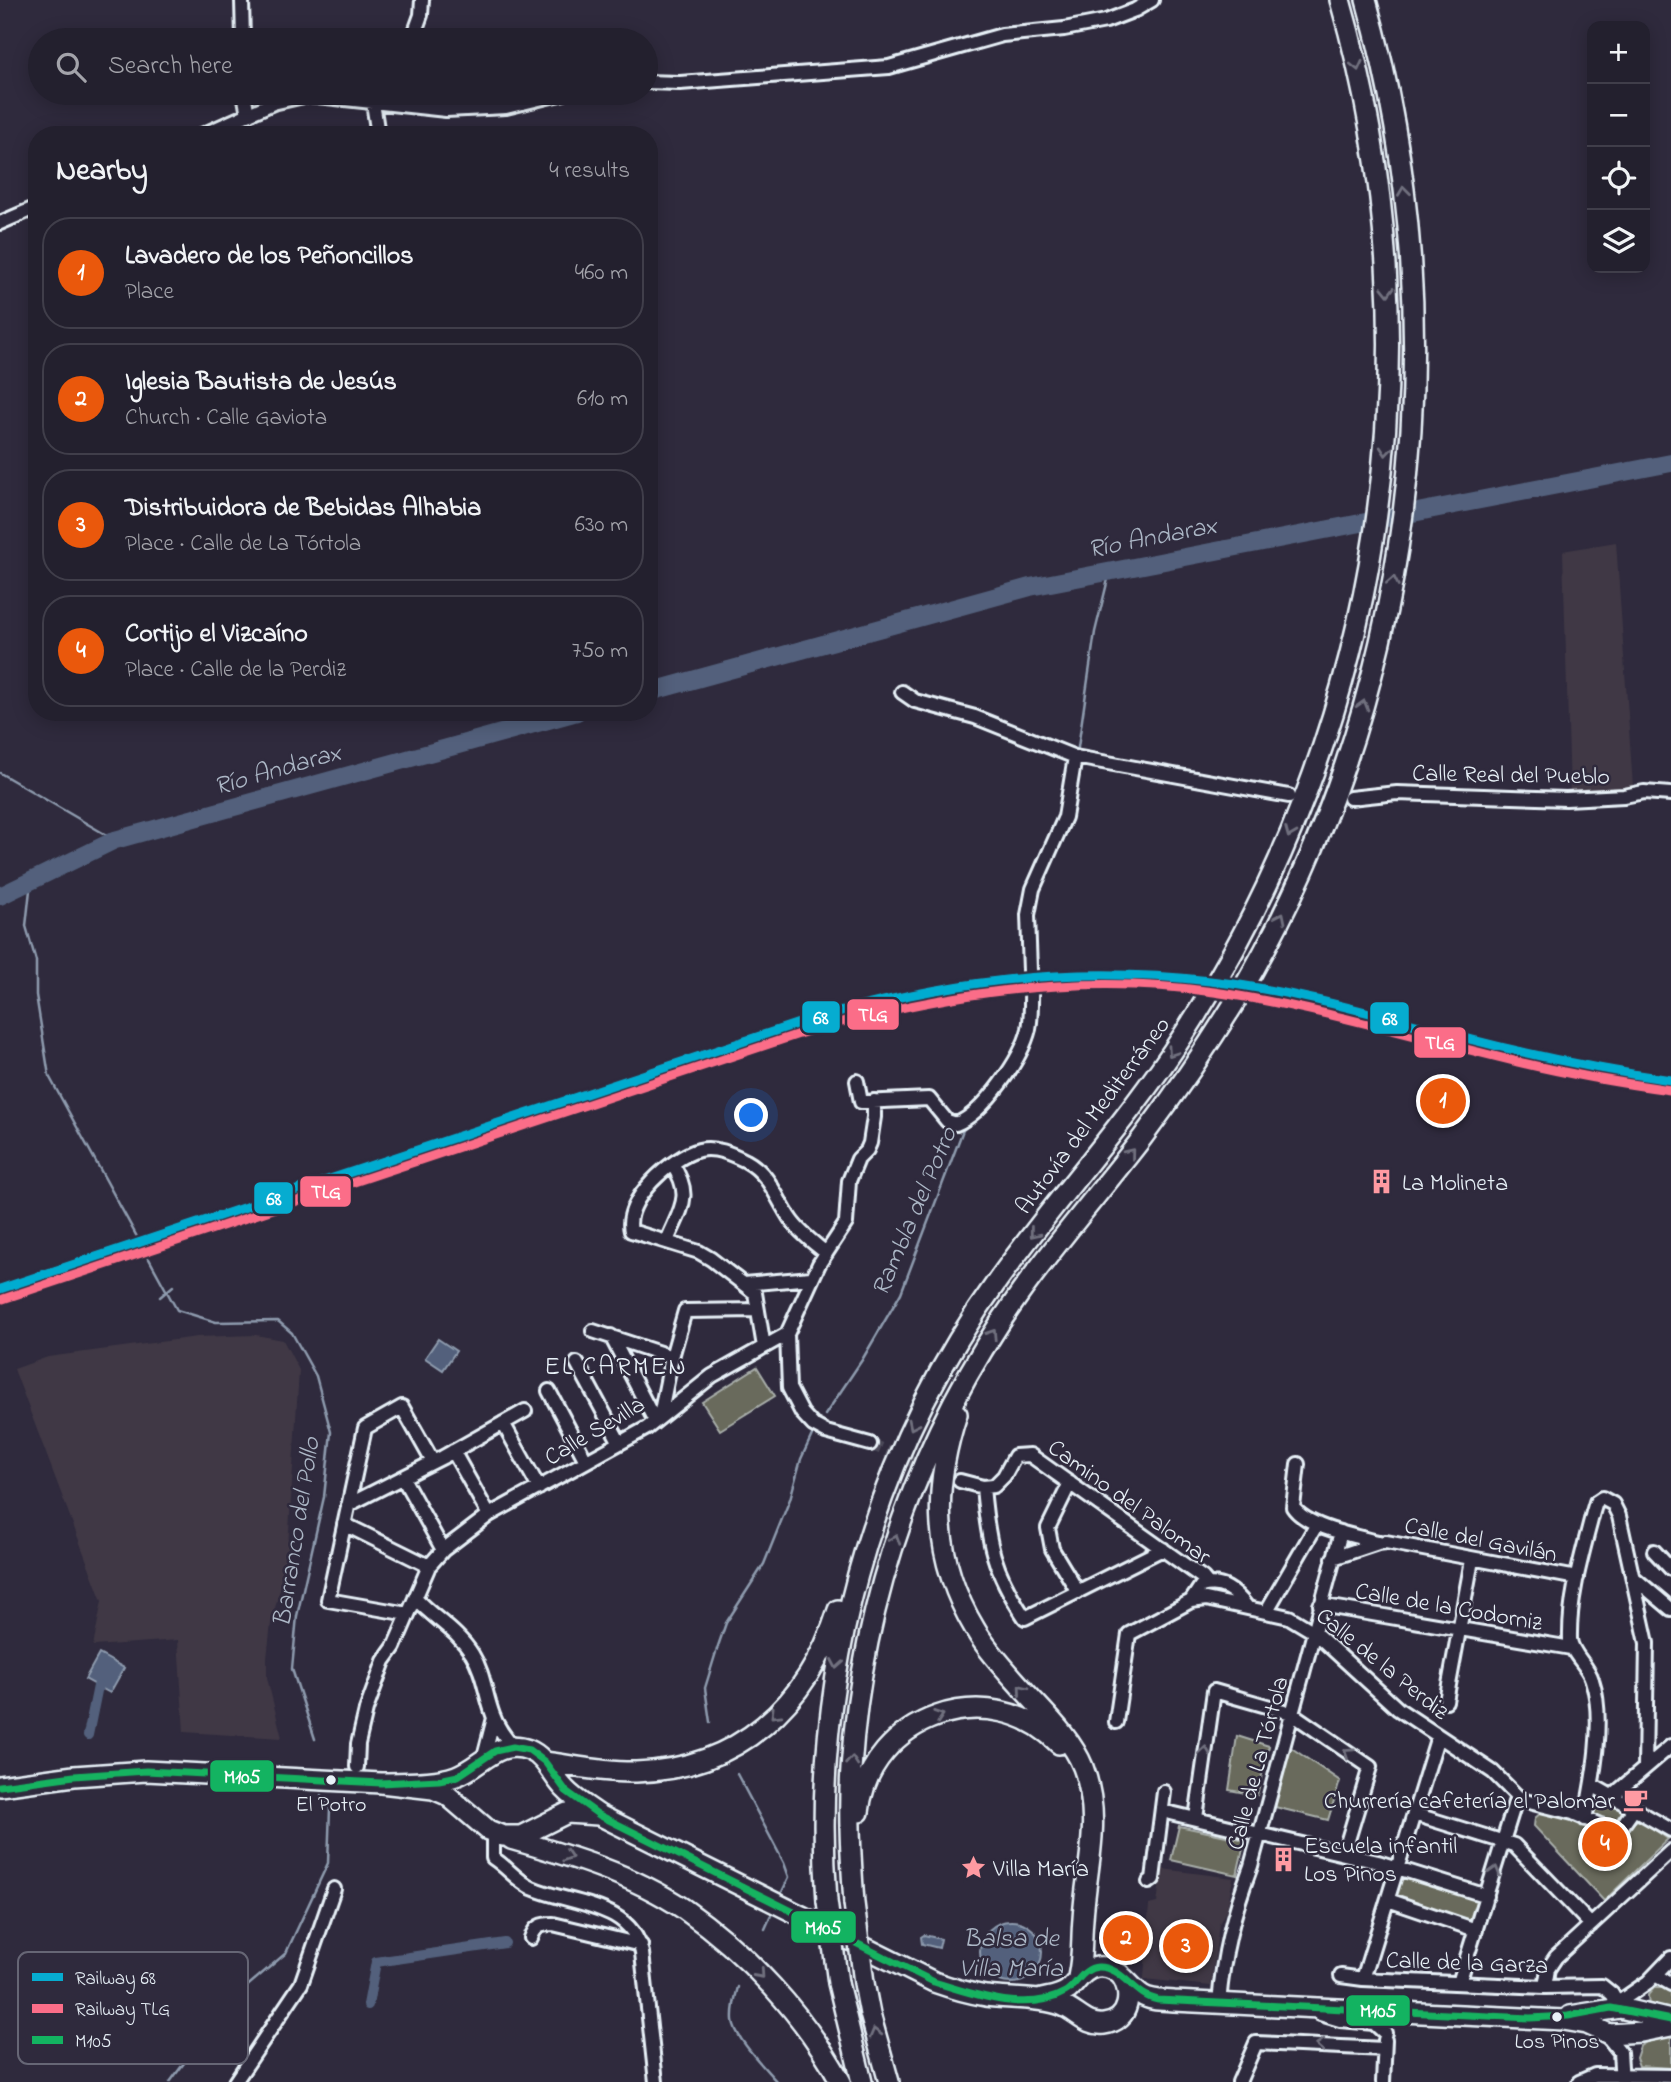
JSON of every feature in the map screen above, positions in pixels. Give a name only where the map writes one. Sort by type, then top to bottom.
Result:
[{"type":"highway","name":"Autovía del Mediterráneo","points":[[862,2082],[838,1983],[827,1901],[823,1803],[833,1687],[864,1548],[896,1460],[966,1327],[1019,1252],[1126,1118],[1181,1040],[1222,972],[1262,895],[1299,811],[1325,741],[1351,653],[1381,501],[1389,383],[1388,278],[1381,200],[1358,67],[1340,0]]},
{"type":"highway","name":"Autovía del Mediterráneo","points":[[889,2082],[864,1983],[851,1869],[850,1772],[865,1651],[902,1516],[926,1456],[973,1364],[1030,1280],[1143,1137],[1249,977],[1282,916],[1323,821],[1357,726],[1379,648],[1408,483],[1415,381],[1410,255],[1402,170],[1390,96],[1366,0]]},
{"type":"highway","points":[[973,1364],[968,1389],[950,1438],[939,1488],[944,1553],[956,1590],[975,1629],[1001,1664],[1060,1732],[1082,1764],[1094,1823],[1086,1906],[1088,1937],[1094,1954],[1141,1994],[1149,1998],[1174,2001],[1530,2018],[1671,2020]]},
{"type":"highway","points":[[550,1769],[660,1770],[682,1767],[720,1755],[738,1745],[776,1714],[816,1665],[831,1630],[849,1574],[864,1548]]},
{"type":"highway","points":[[851,1869],[857,1842],[859,1808],[872,1768],[888,1747],[910,1727],[941,1713],[989,1710],[1012,1714],[1031,1723],[1052,1737],[1069,1755],[1088,1784]]},
{"type":"highway","points":[[381,1783],[449,1778],[458,1776],[495,1751],[513,1747],[529,1751],[550,1769],[566,1791],[599,1815],[934,1982],[986,1996],[1060,2004],[1089,2023],[1104,2025],[1139,2007],[1174,2001]]},
{"type":"highway","points":[[474,1815],[468,1800],[468,1784],[473,1770],[484,1757]]},
{"type":"highway","points":[[548,1821],[555,1807],[557,1790],[550,1769]]},
{"type":"highway","points":[[0,1786],[74,1776],[146,1771],[381,1783],[433,1789],[447,1795],[498,1834],[590,1863],[641,1885],[682,1908],[747,1960],[771,1986],[791,2008],[841,2082]]},
{"type":"highway","points":[[498,1834],[521,1836],[567,1813],[599,1815]]},
{"type":"highway","points":[[1078,2014],[1072,2001],[1083,1951],[1083,1917],[1086,1906]]},
{"type":"highway","points":[[1034,2001],[1067,1991],[1076,1980],[1093,1968],[1115,1971],[1127,1983],[1129,1993],[1121,2015]]},
{"type":"highway","points":[[1620,2018],[1671,2026]]},
{"type":"street","points":[[242,0],[243,28]]},
{"type":"street","points":[[416,28],[422,0]]},
{"type":"street","points":[[658,82],[694,83],[889,67],[1002,35],[1064,29],[1106,21],[1152,0]]},
{"type":"street","points":[[246,105],[248,115]]},
{"type":"street","points":[[223,126],[269,105]]},
{"type":"street","points":[[373,105],[377,126]]},
{"type":"street","points":[[389,105],[471,110],[514,105]]},
{"type":"street","points":[[0,223],[28,211]]},
{"type":"street","points":[[902,692],[915,701],[975,717],[1075,757],[1289,796]]},
{"type":"street","points":[[857,1081],[861,1102],[929,1100],[947,1121],[956,1124],[968,1120],[1002,1082],[1028,1031],[1031,975],[1028,915],[1033,889],[1065,817],[1075,757]]},
{"type":"street","name":"Calle Real del Pueblo","points":[[1350,798],[1398,793],[1566,799],[1623,796],[1644,792],[1671,794]]},
{"type":"street","points":[[870,1444],[826,1432],[813,1425],[802,1413],[789,1388],[787,1334],[811,1278],[846,1223],[849,1181],[858,1158],[870,1143],[874,1101]]},
{"type":"street","points":[[764,1347],[755,1293],[711,1259],[667,1241],[631,1231],[631,1213],[657,1174],[687,1154],[711,1149],[723,1151],[760,1169],[792,1222],[826,1253]]},
{"type":"street","points":[[667,1241],[683,1202],[684,1190],[683,1180],[673,1164]]},
{"type":"street","points":[[744,1284],[811,1278]]},
{"type":"street","points":[[657,1418],[685,1311],[758,1310]]},
{"type":"street","points":[[593,1331],[672,1357]]},
{"type":"street","name":"Calle Sevilla","points":[[357,1766],[358,1744],[373,1689],[384,1661],[394,1647],[429,1566],[443,1550],[489,1515],[620,1443],[712,1376],[787,1334]]},
{"type":"street","points":[[611,1336],[657,1418]]},
{"type":"street","points":[[577,1363],[620,1443]]},
{"type":"street","points":[[549,1391],[586,1461]]},
{"type":"street","points":[[408,1614],[328,1600],[365,1428],[402,1407],[433,1462]]},
{"type":"street","points":[[348,1505],[526,1411]]},
{"type":"street","points":[[503,1423],[539,1488]]},
{"type":"street","points":[[453,1451],[489,1515]]},
{"type":"street","name":"Camino del Palomar","points":[[983,1488],[994,1486],[1004,1476],[1015,1456],[1030,1455],[1208,1584]]},
{"type":"street","name":"Calle del Gavilán","points":[[1298,1464],[1293,1507],[1296,1513],[1317,1524],[1378,1542],[1577,1577]]},
{"type":"street","points":[[403,1478],[443,1550]]},
{"type":"street","points":[[960,1481],[983,1488],[992,1555],[1005,1588],[1025,1618],[1163,1549]]},
{"type":"street","points":[[1070,1483],[1048,1528],[1052,1549],[1078,1592]]},
{"type":"street","points":[[1585,1819],[1592,1785],[1598,1700],[1591,1677],[1571,1648],[1570,1636],[1577,1577],[1596,1502],[1601,1498],[1614,1504],[1619,1516],[1647,1643],[1645,1768]]},
{"type":"street","points":[[344,1524],[429,1566]]},
{"type":"street","points":[[1266,1612],[1317,1524]]},
{"type":"street","name":"Calle de La Tórtola","points":[[1219,2004],[1233,1914],[1251,1866],[1341,1532]]},
{"type":"street","name":"Calle del Gavilán","points":[[1333,1558],[1378,1542]]},
{"type":"street","points":[[1654,1551],[1671,1569]]},
{"type":"street","name":"Calle de la Perdiz","points":[[1446,1701],[1472,1560]]},
{"type":"street","points":[[1632,1577],[1671,1609]]},
{"type":"street","name":"Camino del Palomar","points":[[1191,1601],[1201,1586],[1208,1584],[1235,1592],[1247,1607]]},
{"type":"street","points":[[415,1598],[429,1613],[453,1630],[470,1651],[484,1679],[494,1718],[513,1747]]},
{"type":"street","name":"Calle de la Perdiz","points":[[1191,1601],[1206,1599],[1289,1617],[1314,1632],[1375,1690],[1493,1772],[1525,1801],[1573,1813],[1613,1828],[1622,1826],[1634,1809]]},
{"type":"street","points":[[1116,1722],[1129,1634],[1191,1601]]},
{"type":"street","name":"Calle de la Codorniz","points":[[1320,1605],[1571,1648]]},
{"type":"street","points":[[1195,1818],[1213,1691],[1291,1713],[1370,1767],[1344,1853]]},
{"type":"street","points":[[484,1757],[494,1718]]},
{"type":"street","points":[[1363,1979],[1438,1735]]},
{"type":"street","points":[[1612,1796],[1671,1746]]},
{"type":"street","points":[[1592,1785],[1671,1830]]},
{"type":"street","points":[[1149,1882],[1153,1879],[1164,1792]]},
{"type":"street","points":[[1459,1983],[1517,1796]]},
{"type":"street","points":[[1161,1811],[1344,1853],[1487,1896]]},
{"type":"street","points":[[1414,1814],[1514,1845],[1591,1925]]},
{"type":"street","points":[[498,1834],[494,1858],[529,1886],[614,1913],[627,1923],[640,1945],[656,2082]]},
{"type":"street","points":[[1545,1987],[1548,1969],[1556,1957],[1671,1851]]},
{"type":"street","points":[[248,2063],[301,1984],[334,1889]]},
{"type":"street","points":[[1388,1900],[1476,1930]]},
{"type":"street","points":[[531,1938],[534,1930],[542,1924],[553,1924],[640,1945]]},
{"type":"street","points":[[1622,2079],[1626,2053],[1620,2018],[1671,1958]]},
{"type":"street","name":"Calle de la Garza","points":[[1342,1976],[1545,1987],[1596,1986],[1620,2018],[1622,2079]]},
{"type":"street","points":[[1651,1979],[1671,1984]]},
{"type":"street","points":[[1620,2018],[1651,1979]]},
{"type":"street","points":[[1303,2009],[1340,2020],[1374,2023],[1385,2033]]},
{"type":"street","points":[[1383,2082],[1388,2012]]},
{"type":"street","points":[[1239,2082],[1256,2043],[1384,2049]]},
{"type":"street","points":[[235,2082],[247,2064]]},
{"type":"street","points":[[1579,2082],[1595,2075],[1622,2079],[1671,2076]]},
{"type":"shaded area","points":[[1616,542],[1633,787],[1570,793],[1563,551]]},
{"type":"shaded area","points":[[256,1335],[283,1340],[299,1370],[287,1563],[271,1623],[267,1658],[267,1678],[282,1738],[184,1732],[178,1640],[93,1646],[102,1601],[14,1369],[48,1357],[197,1337]]},
{"type":"shaded area","points":[[1162,1869],[1233,1878],[1227,1909],[1219,1924],[1211,1986],[1144,1979],[1149,1905],[1157,1903]]},
{"type":"green space","points":[[757,1367],[775,1396],[720,1430],[702,1402]]},
{"type":"green space","points":[[1237,1736],[1269,1746],[1257,1795],[1229,1790]]},
{"type":"green space","points":[[1290,1747],[1340,1781],[1328,1820],[1275,1807]]},
{"type":"green space","points":[[1598,1798],[1623,1811],[1623,1815],[1612,1822],[1595,1816]]},
{"type":"green space","points":[[1542,1812],[1582,1821],[1600,1832],[1617,1835],[1639,1819],[1668,1839],[1604,1901],[1534,1826],[1535,1818]]},
{"type":"green space","points":[[1179,1826],[1245,1840],[1237,1875],[1171,1860]]},
{"type":"green space","points":[[1400,1876],[1477,1899],[1470,1920],[1393,1896]]},
{"type":"green space","points":[[1654,1988],[1671,1988],[1671,2014],[1649,2009],[1648,1995]]},
{"type":"green space","points":[[1671,2034],[1671,2068],[1639,2066],[1636,2058],[1640,2046],[1658,2035]]},
{"type":"water","points":[[438,1339],[456,1351],[443,1370],[425,1358]]},
{"type":"water","points":[[99,1654],[124,1668],[110,1693],[85,1679]]},
{"type":"water","name":"Balsa de Villa María","points":[[1011,1921],[1023,1923],[1033,1930],[1040,1940],[1040,1964],[1033,1974],[1023,1981],[1011,1983],[999,1981],[989,1974],[982,1964],[980,1952],[982,1940],[989,1930],[999,1923]]},
{"type":"water","points":[[924,1935],[941,1939],[939,1948],[922,1944],[921,1937]]},
{"type":"waterway","name":"Río Andarax","points":[[658,690],[1030,587],[1671,463]]},
{"type":"waterway","name":"Rambla del Potro","points":[[1077,754],[1095,632],[1110,571]]},
{"type":"waterway","name":"Río Andarax","points":[[0,896],[115,840],[545,721]]},
{"type":"waterway","points":[[0,773],[115,840]]},
{"type":"waterway","name":"Barranco del Pollo","points":[[31,881],[26,926],[36,961],[36,995],[49,1076],[177,1310],[216,1322],[278,1321],[292,1333],[316,1376],[331,1432],[324,1497],[297,1616],[292,1669],[315,1739]]},
{"type":"waterway","name":"Rambla del Potro","points":[[825,1415],[862,1360],[901,1293],[963,1130],[971,1122]]},
{"type":"waterway","name":"Barranco del Pollo","points":[[160,1297],[173,1286]]},
{"type":"waterway","name":"Rambla del Potro","points":[[710,1722],[705,1688],[726,1623],[764,1564],[812,1435]]},
{"type":"waterway","points":[[88,1735],[98,1686]]},
{"type":"waterway","name":"Rambla del Potro","points":[[737,1774],[784,1863],[789,1877],[781,1894]]},
{"type":"waterway","name":"Barranco del Pollo","points":[[248,1986],[286,1953],[328,1863],[330,1808],[321,1795]]},
{"type":"waterway","name":"Rambla del Potro","points":[[765,1929],[773,1911]]},
{"type":"waterway","points":[[368,2005],[376,1962],[505,1943]]},
{"type":"waterway","name":"Rambla del Potro","points":[[738,1987],[733,2011],[735,2027],[751,2052],[777,2082]]},
{"type":"waterway","name":"Barranco del Pollo","points":[[170,2082],[183,2064]]},
{"type":"tunnel","points":[[870,1444],[960,1481]]},
{"type":"rail line","name":"68","points":[[0,1289],[802,1022],[904,996],[1004,980],[1054,976],[1157,976],[1243,985],[1340,1006],[1544,1057],[1671,1080]]},
{"type":"rail line","name":"TLG","points":[[3,1299],[805,1032],[905,1007],[1007,990],[1110,984],[1214,992],[1329,1014],[1556,1070],[1670,1090]]},
{"type":"transit line","name":"M105","points":[[0,1786],[74,1776],[146,1771],[381,1783],[439,1780],[458,1776],[495,1751],[513,1747],[529,1750],[545,1762],[566,1791],[599,1815],[934,1982],[982,1996],[1017,2002],[1050,1998],[1065,1992],[1088,1970],[1098,1967],[1115,1971],[1142,1993],[1158,2000],[1530,2018],[1568,2016],[1611,2008],[1671,2020]]},
{"type":"place","name":"Lavadero de los Peñoncillos","points":[[1443,1101]]},
{"type":"place","name":"La Molineta","points":[[1382,1182]]},
{"type":"place","name":"El Potro","points":[[331,1780]]},
{"type":"place","name":"Churrería cafetería el Palomar","points":[[1635,1800]]},
{"type":"place","name":"Cortijo el Vizcaíno","points":[[1605,1844]]},
{"type":"place","name":"Escuela infantil Los Pinos","points":[[1284,1859]]},
{"type":"place","name":"Villa María","points":[[973,1868]]},
{"type":"place","name":"Iglesia Bautista de Jesús","points":[[1126,1938]]},
{"type":"place","name":"Distribuidora de Bebidas Alhabia","points":[[1186,1946]]},
{"type":"place","name":"Los Pinos","points":[[1557,2017]]},
{"type":"district","name":"EL CARMEN","points":[[616,1365]]}]
